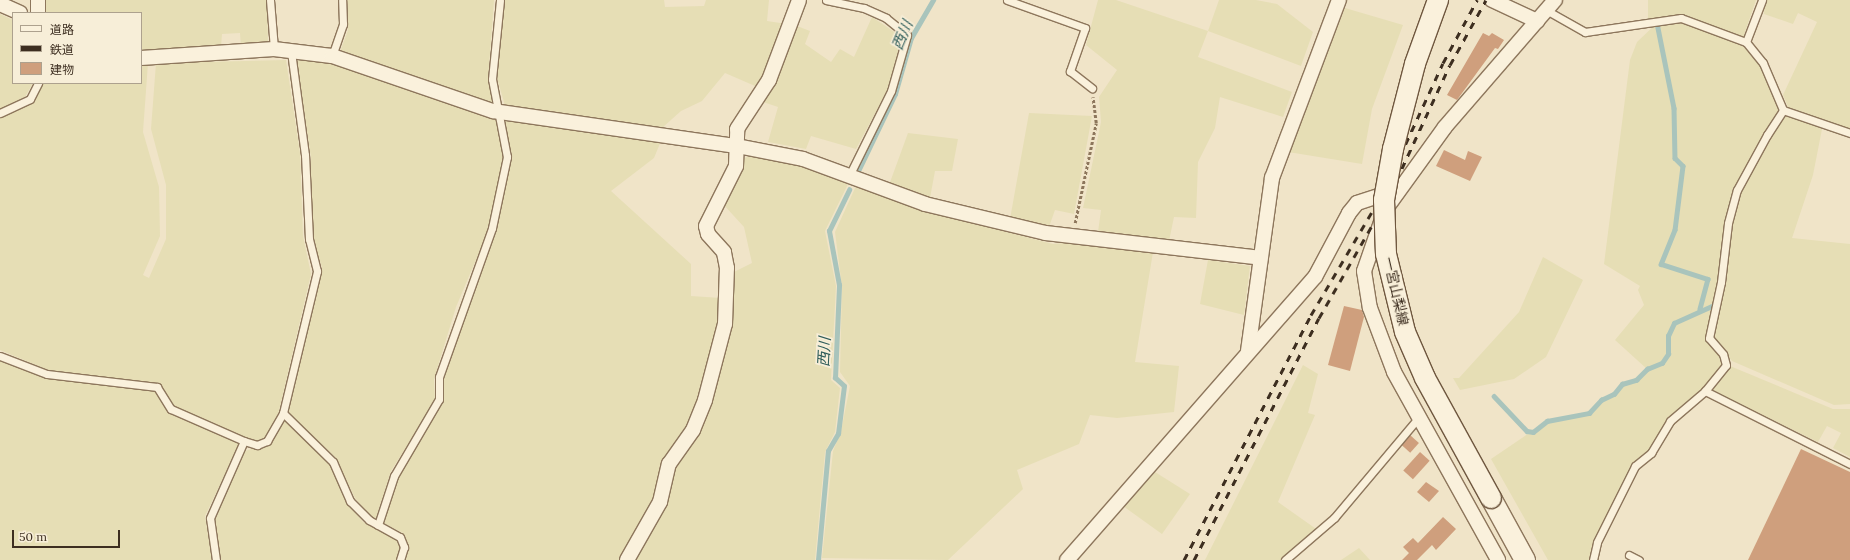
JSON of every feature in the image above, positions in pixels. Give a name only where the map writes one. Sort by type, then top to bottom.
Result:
[{"type":"main road","name":"一宮山梨線","points":[[1438,0],[1415,64],[1393,149],[1384,200],[1386,254],[1405,332],[1425,378],[1525,560]]},
{"type":"street","points":[[38,0],[38,12]]},
{"type":"street","points":[[628,560],[660,502],[669,464],[693,430],[706,400],[725,324],[727,268],[724,252],[708,234],[706,226],[736,166],[737,130],[769,80],[799,0]]},
{"type":"street","points":[[1248,351],[1272,178],[1339,0]]},
{"type":"street","points":[[1492,0],[1537,21]]},
{"type":"street","points":[[0,4],[18,12]]},
{"type":"street","points":[[1386,210],[1445,127],[1551,5]]},
{"type":"street","points":[[142,58],[274,49],[332,56],[501,112],[737,146],[803,159],[925,204],[1046,233],[1260,258]]},
{"type":"street","points":[[1067,560],[1314,277],[1348,213],[1357,203],[1390,194],[1386,210],[1364,271],[1370,308],[1394,372],[1498,560]]},
{"type":"lane","points":[[270,0],[274,49]]},
{"type":"lane","points":[[332,56],[343,24],[342,0]]},
{"type":"lane","points":[[378,525],[394,476],[439,399],[439,377],[492,228],[507,157],[501,112],[492,78],[500,0]]},
{"type":"lane","points":[[826,0],[864,8],[886,18],[907,35],[891,91],[849,176]]},
{"type":"lane","points":[[1007,0],[1086,28],[1070,71],[1092,88]]},
{"type":"lane","points":[[1746,42],[1762,0]]},
{"type":"lane","points":[[1551,5],[1585,32],[1681,18],[1746,42],[1762,63],[1783,110],[1850,133]]},
{"type":"lane","points":[[0,356],[47,374],[157,386],[172,410],[244,442],[257,445],[267,441],[283,413],[317,271],[309,239],[305,155],[291,52]]},
{"type":"lane","points":[[0,113],[30,99],[38,84]]},
{"type":"lane","points":[[1593,560],[1597,542],[1635,466],[1651,453],[1670,421],[1705,391],[1726,365],[1723,354],[1709,338],[1714,305],[1721,282],[1728,223],[1737,190],[1783,110]]},
{"type":"lane","points":[[1705,391],[1850,464]]},
{"type":"lane","points":[[283,413],[333,462],[350,501],[378,525],[400,537],[404,547],[400,560]]},
{"type":"lane","points":[[1285,560],[1334,518],[1419,417]]},
{"type":"lane","points":[[216,560],[210,518],[244,442]]},
{"type":"lane","points":[[1629,555],[1639,560]]},
{"type":"path","points":[[1073,236],[1096,123],[1092,88]]},
{"type":"shaded area","points":[[44,0],[267,0],[268,43],[241,47],[240,33],[222,34],[221,47],[142,50],[142,12],[44,12]]},
{"type":"shaded area","points":[[347,0],[494,0],[488,80],[494,105],[340,52],[348,30]]},
{"type":"shaded area","points":[[503,0],[664,0],[665,7],[704,6],[706,0],[769,0],[767,21],[787,24],[762,89],[725,73],[702,101],[681,111],[662,128],[650,127],[506,109],[497,78]]},
{"type":"shaded area","points":[[1098,0],[1116,0],[1208,31],[1198,57],[1292,92],[1283,117],[1220,97],[1215,128],[1198,162],[1196,218],[1174,217],[1169,241],[1098,232],[1101,210],[1083,208],[1101,122],[1099,97],[1117,70],[1086,45]]},
{"type":"shaded area","points":[[1219,0],[1256,0],[1277,4],[1313,32],[1301,66],[1208,31]]},
{"type":"shaded area","points":[[1648,0],[1756,0],[1743,38],[1681,15],[1648,19]]},
{"type":"shaded area","points":[[1765,0],[1850,0],[1850,129],[1789,109],[1783,95],[1817,22],[1798,13],[1793,24],[1764,14]]},
{"type":"shaded area","points":[[1345,8],[1403,25],[1372,109],[1362,164],[1288,152]]},
{"type":"shaded area","points":[[0,14],[12,20],[12,84],[32,84],[25,97],[0,109]]},
{"type":"shaded area","points":[[872,17],[902,37],[887,91],[856,149],[811,136],[806,149],[768,142],[778,107],[763,102],[797,26],[810,31],[805,44],[831,62],[840,49],[854,57]]},
{"type":"shaded area","points":[[1681,18],[1746,42],[1763,63],[1783,110],[1737,190],[1709,338],[1726,365],[1705,391],[1670,421],[1651,453],[1635,466],[1593,560],[1548,560],[1491,459],[1547,421],[1589,413],[1601,400],[1614,394],[1622,384],[1636,380],[1647,369],[1615,340],[1644,305],[1638,290],[1640,286],[1604,264],[1630,60],[1637,42],[1657,23]]},
{"type":"shaded area","points":[[296,56],[331,59],[496,116],[505,157],[489,229],[456,307],[434,379],[435,401],[391,471],[376,518],[372,519],[355,498],[335,457],[287,411],[322,267],[311,236],[311,158]]},
{"type":"shaded area","points":[[286,60],[300,153],[303,236],[311,274],[279,411],[267,438],[255,444],[212,422],[171,407],[158,384],[53,372],[0,350],[0,116],[20,109],[33,100],[41,84],[142,84],[142,63],[148,63],[143,132],[159,187],[160,236],[143,275],[149,278],[166,239],[166,185],[151,129],[156,63]]},
{"type":"shaded area","points":[[1029,113],[1092,116],[1074,214],[1055,210],[1049,227],[1010,219]]},
{"type":"shaded area","points":[[1783,115],[1823,124],[1813,175],[1792,238],[1850,244],[1850,404],[1834,405],[1732,361],[1713,338],[1732,216],[1741,189]]},
{"type":"shaded area","points":[[503,117],[661,141],[654,158],[611,191],[691,264],[691,296],[721,298],[720,322],[701,398],[655,502],[624,560],[404,560],[408,547],[403,533],[383,523],[396,477],[443,400],[443,379],[496,226],[511,156]]},
{"type":"shaded area","points":[[908,133],[958,139],[952,171],[935,171],[930,198],[889,185]]},
{"type":"shaded area","points":[[754,153],[804,163],[849,182],[825,231],[836,286],[831,380],[840,388],[835,432],[825,452],[815,560],[632,560],[673,464],[699,429],[732,273],[752,263],[744,227],[722,203],[743,159]]},
{"type":"shaded area","points":[[856,186],[916,209],[1053,244],[1077,242],[1153,252],[1135,362],[1179,366],[1174,412],[1117,418],[1090,415],[1079,444],[1017,470],[1023,489],[948,560],[822,558],[833,451],[841,431],[850,386],[840,372],[842,287],[835,232]]},
{"type":"shaded area","points":[[1543,257],[1583,280],[1546,357],[1514,379],[1460,390],[1453,378],[1459,378],[1519,312]]},
{"type":"shaded area","points":[[1208,260],[1250,266],[1244,315],[1200,304]]},
{"type":"shaded area","points":[[0,356],[52,379],[153,389],[168,411],[240,443],[205,516],[212,560],[0,560]]},
{"type":"shaded area","points":[[1303,365],[1318,374],[1308,413],[1315,415],[1278,502],[1319,531],[1285,560],[1205,560]]},
{"type":"shaded area","points":[[1730,366],[1833,409],[1850,409],[1850,457],[1833,448],[1841,433],[1827,426],[1818,442],[1712,390]]},
{"type":"shaded area","points":[[284,419],[300,431],[329,463],[348,503],[363,522],[399,539],[401,547],[397,560],[218,560],[213,518],[242,452],[270,443]]},
{"type":"shaded area","points":[[1155,472],[1190,494],[1162,534],[1123,506]]},
{"type":"shaded area","points":[[1359,548],[1370,560],[1341,560]]},
{"type":"building","points":[[1483,33],[1489,36],[1492,33],[1504,40],[1498,49],[1495,48],[1457,100],[1447,95]]},
{"type":"building","points":[[1444,150],[1465,160],[1468,151],[1482,157],[1470,181],[1436,166]]},
{"type":"building","points":[[1344,306],[1362,310],[1364,317],[1350,371],[1328,365]]},
{"type":"building","points":[[1410,435],[1419,443],[1410,453],[1401,445]]},
{"type":"building","points":[[1801,449],[1850,472],[1850,560],[1748,560]]},
{"type":"building","points":[[1420,452],[1430,461],[1413,479],[1403,471]]},
{"type":"building","points":[[1426,482],[1439,491],[1429,502],[1417,492]]},
{"type":"building","points":[[1443,517],[1456,529],[1436,550],[1432,545],[1417,560],[1402,560],[1409,553],[1403,547],[1413,538],[1418,543]]},
{"type":"waterway","name":"西川","points":[[859,169],[895,94],[911,38],[933,0]]},
{"type":"waterway","points":[[1657,23],[1674,108],[1675,158],[1683,166],[1675,230],[1661,264],[1708,279],[1700,309]]},
{"type":"waterway","name":"西川","points":[[818,560],[828,451],[838,434],[844,386],[835,378],[839,285],[829,231],[849,190]]},
{"type":"waterway","points":[[1494,396],[1527,431],[1533,432],[1547,421],[1589,413],[1601,400],[1614,394],[1622,384],[1636,380],[1647,369],[1662,363],[1668,354],[1668,336],[1674,323],[1714,305]]},
{"type":"railway","points":[[1184,560],[1311,315],[1382,195],[1443,63],[1477,0]]},
{"type":"railway","points":[[1194,560],[1319,318],[1390,194],[1450,65],[1486,0]]}]
